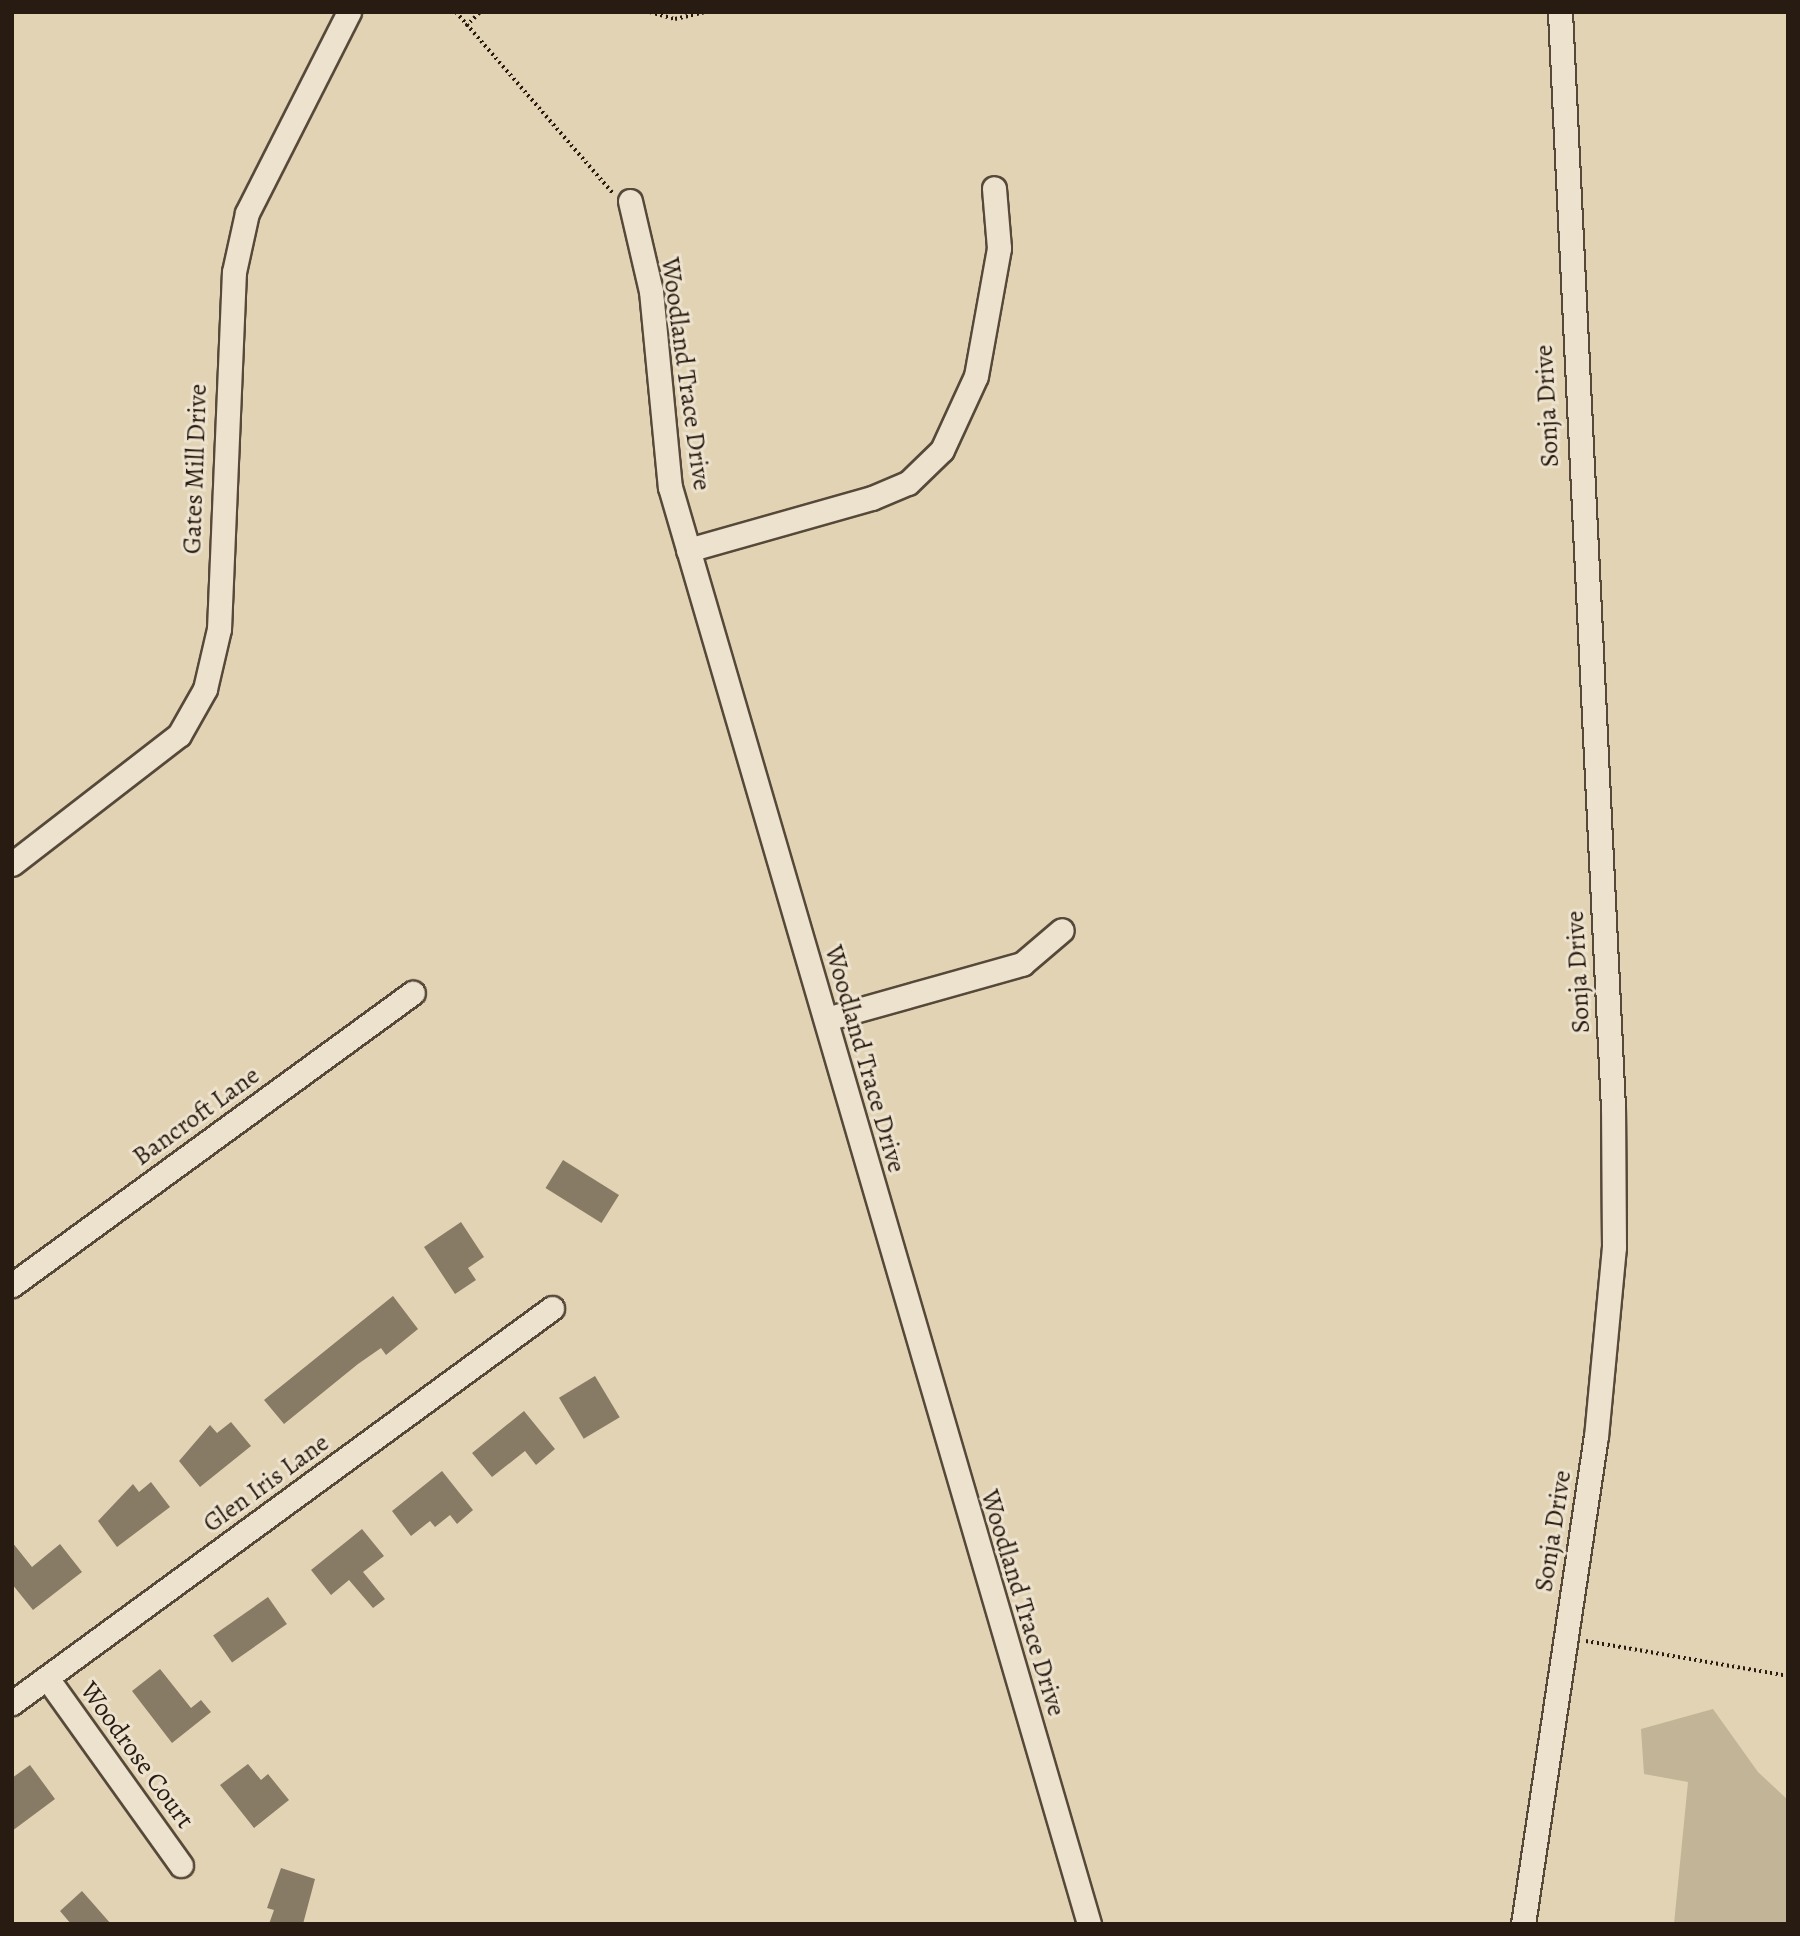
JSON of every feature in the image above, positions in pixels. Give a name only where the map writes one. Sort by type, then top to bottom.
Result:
[{"type":"street","name":"Gates Mill Drive","points":[[12,864],[179,735],[205,689],[219,629],[234,272],[252,201],[349,12]]},
{"type":"street","name":"Sonja Drive","points":[[1523,1924],[1596,1437],[1614,1233],[1560,12]]},
{"type":"street","points":[[688,550],[872,498],[908,483],[942,450],[976,376],[999,248],[995,188]]},
{"type":"street","name":"Woodland Trace Drive","points":[[630,201],[651,291],[670,487],[1089,1924]]},
{"type":"street","points":[[825,1019],[1022,964],[1062,930]]},
{"type":"street","name":"Bancroft Lane","points":[[12,1285],[413,993]]},
{"type":"street","name":"Glen Iris Lane","points":[[12,1703],[552,1308]]},
{"type":"street","name":"Woodrose Court","points":[[47,1678],[181,1866]]},
{"type":"path","points":[[456,12],[596,176],[630,201]]},
{"type":"path","points":[[466,26],[480,12]]},
{"type":"path","points":[[650,12],[675,19],[706,12]]},
{"type":"path","points":[[1565,1638],[1788,1676]]},
{"type":"shaded area","points":[[1713,1709],[1758,1772],[1788,1800],[1788,1924],[1674,1924],[1688,1782],[1644,1774],[1641,1729]]},
{"type":"building","points":[[563,1160],[619,1195],[601,1223],[546,1188]]},
{"type":"building","points":[[461,1222],[484,1257],[468,1268],[476,1280],[455,1294],[424,1247]]},
{"type":"building","points":[[393,1296],[418,1329],[386,1355],[381,1348],[358,1364],[284,1424],[264,1400]]},
{"type":"building","points":[[595,1376],[620,1417],[584,1439],[559,1398]]},
{"type":"building","points":[[524,1411],[555,1449],[536,1465],[525,1451],[492,1477],[472,1453]]},
{"type":"building","points":[[231,1422],[251,1446],[200,1487],[179,1461],[210,1425],[217,1433]]},
{"type":"building","points":[[442,1471],[473,1510],[457,1524],[450,1515],[435,1527],[430,1521],[411,1536],[392,1511]]},
{"type":"building","points":[[151,1482],[170,1507],[117,1547],[98,1521],[133,1484],[139,1492]]},
{"type":"building","points":[[362,1529],[384,1556],[363,1572],[385,1599],[373,1608],[349,1580],[331,1595],[311,1570]]},
{"type":"building","points":[[12,1542],[32,1567],[60,1544],[82,1572],[33,1610],[12,1584]]},
{"type":"building","points":[[268,1597],[287,1624],[232,1662],[213,1635]]},
{"type":"building","points":[[160,1669],[191,1708],[201,1700],[211,1712],[172,1743],[132,1691]]},
{"type":"building","points":[[248,1764],[261,1780],[268,1774],[289,1800],[254,1828],[220,1785]]},
{"type":"building","points":[[30,1765],[55,1799],[12,1831],[12,1778]]},
{"type":"building","points":[[281,1868],[315,1879],[303,1924],[269,1924],[274,1910],[267,1908]]},
{"type":"building","points":[[82,1891],[111,1924],[71,1924],[60,1911]]}]
